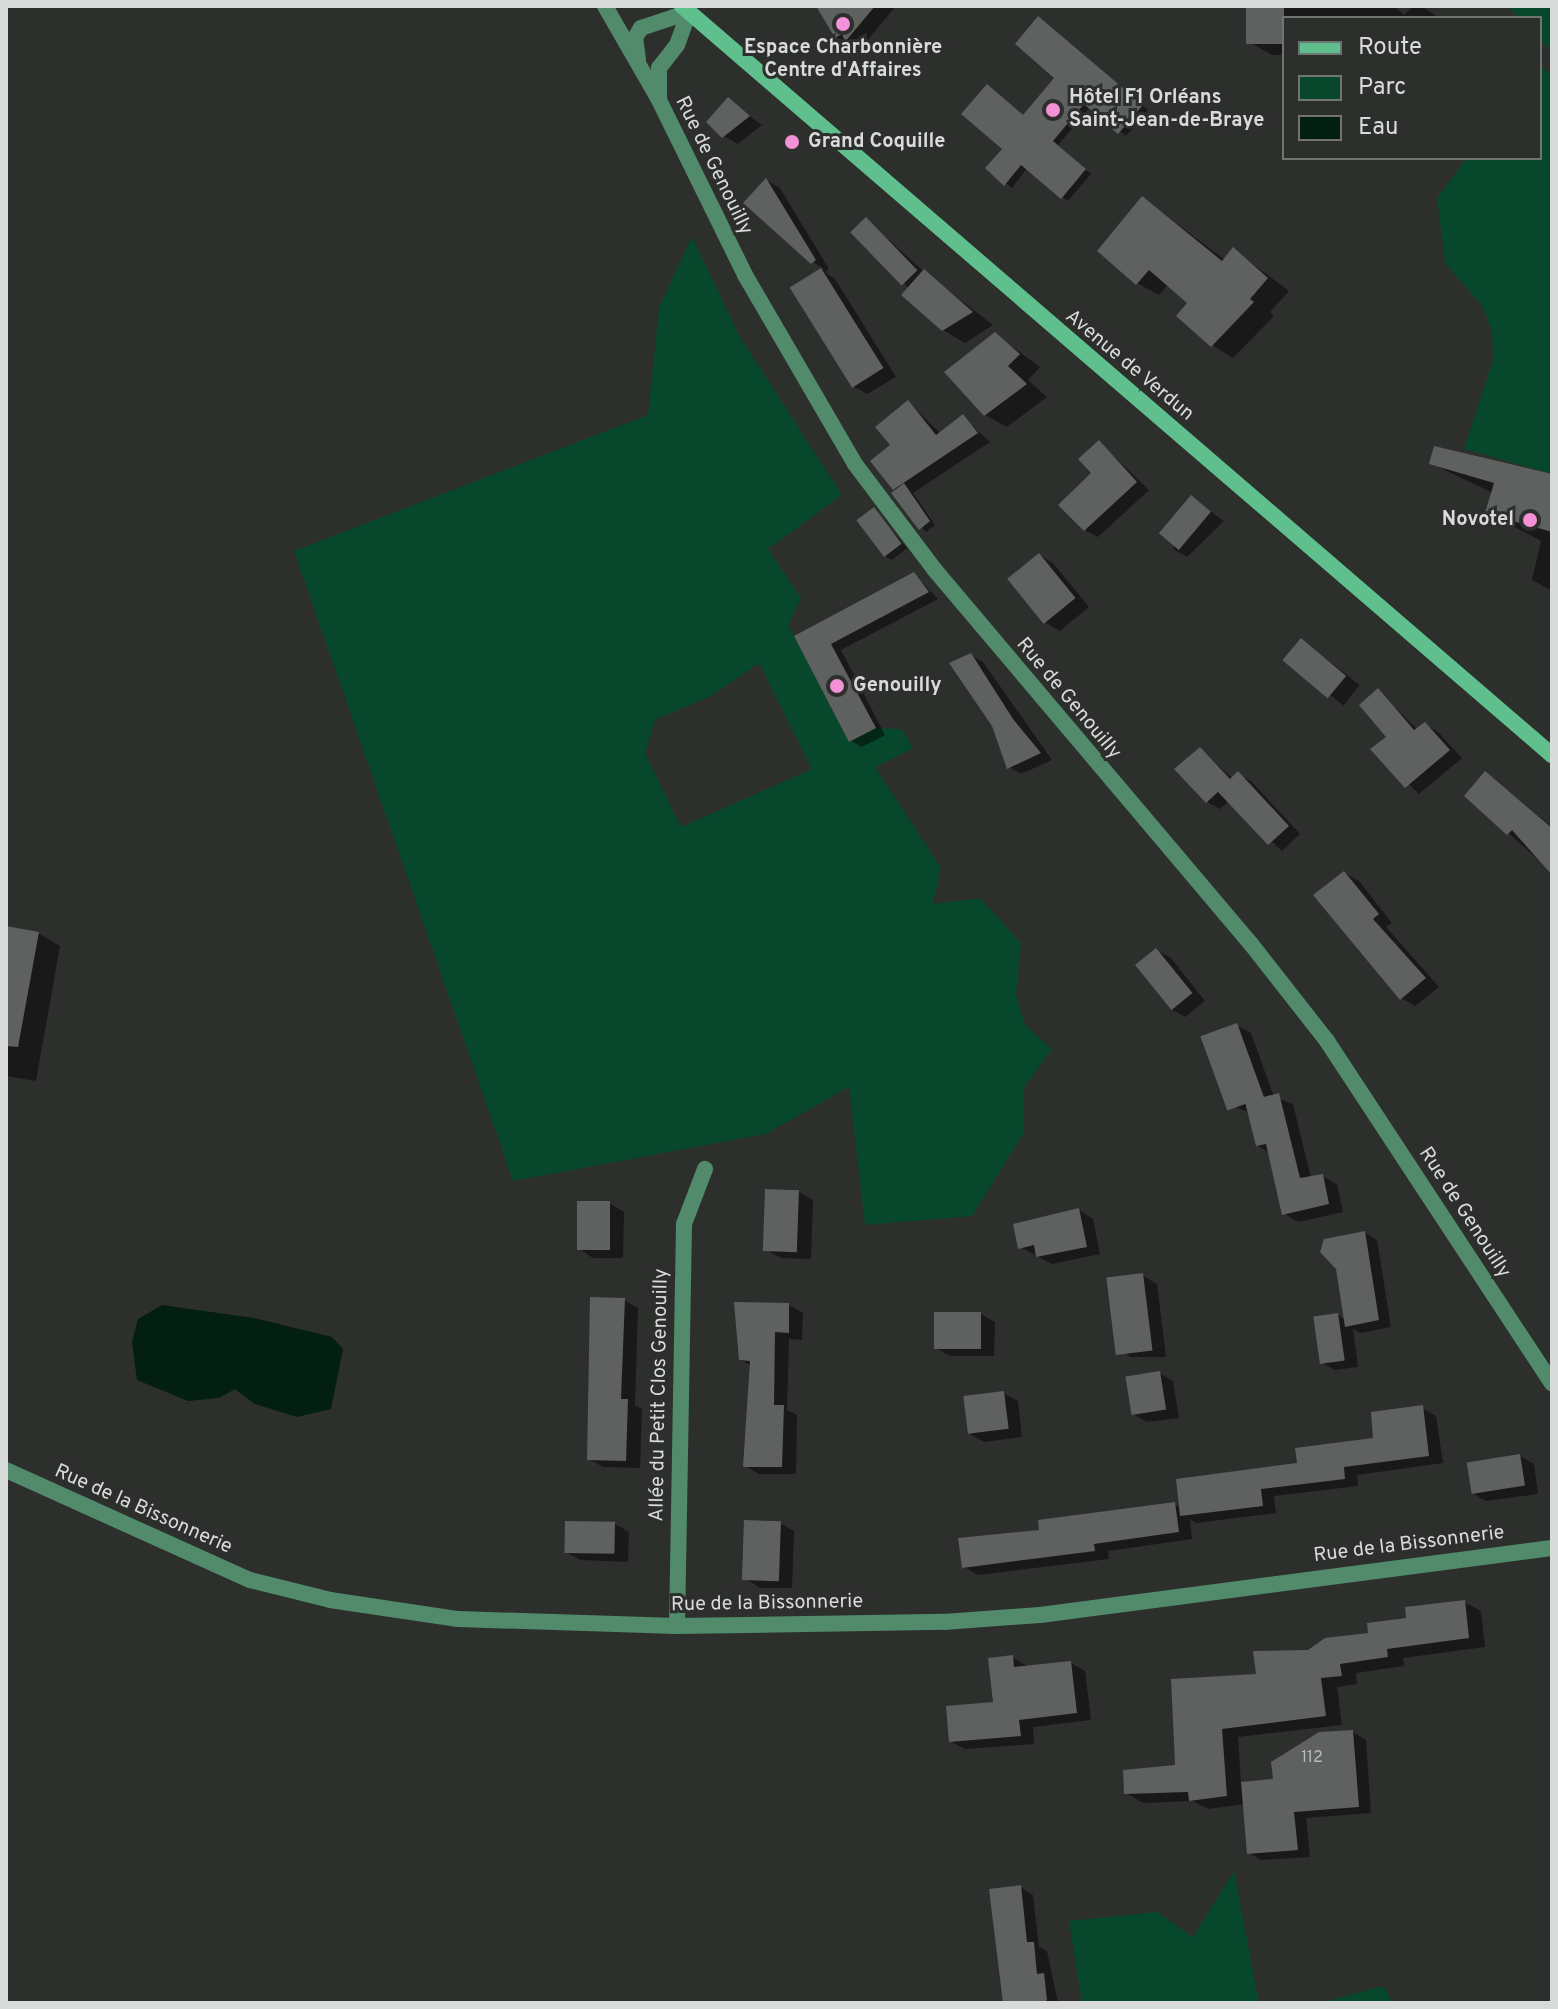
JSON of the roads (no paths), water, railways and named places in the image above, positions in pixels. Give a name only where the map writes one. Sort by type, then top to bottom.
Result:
[{"type":"main road","name":"Avenue de Verdun","points":[[685,9],[1552,755]]},
{"type":"street","name":"Rue de Genouilly","points":[[605,6],[659,100],[745,275],[855,464],[941,579],[1251,944],[1327,1041],[1552,1384]]},
{"type":"street","points":[[640,68],[635,38],[641,28],[685,9]]},
{"type":"street","points":[[659,100],[659,68],[677,45],[685,9]]},
{"type":"street","name":"Allée du Petit Clos Genouilly","points":[[677,1626],[684,1224],[705,1169]]},
{"type":"street","name":"Rue de la Bissonnerie","points":[[6,1470],[250,1580],[330,1600],[457,1619],[677,1626],[944,1622],[1040,1615],[1552,1548]]},
{"type":"water","points":[[162,1305],[254,1318],[332,1337],[343,1349],[331,1409],[297,1417],[255,1404],[235,1389],[219,1398],[188,1401],[137,1380],[132,1342],[138,1319]]},
{"type":"place","name":"Espace Charbonnière Centre d'Affaires","points":[[843,24]]},
{"type":"place","name":"Hôtel F1 Orléans Saint-Jean-de-Braye","points":[[1053,110]]},
{"type":"place","name":"Grand Coquille","points":[[792,142]]},
{"type":"place","name":"Novotel","points":[[1530,520]]},
{"type":"place","name":"Genouilly","points":[[837,686]]}]
